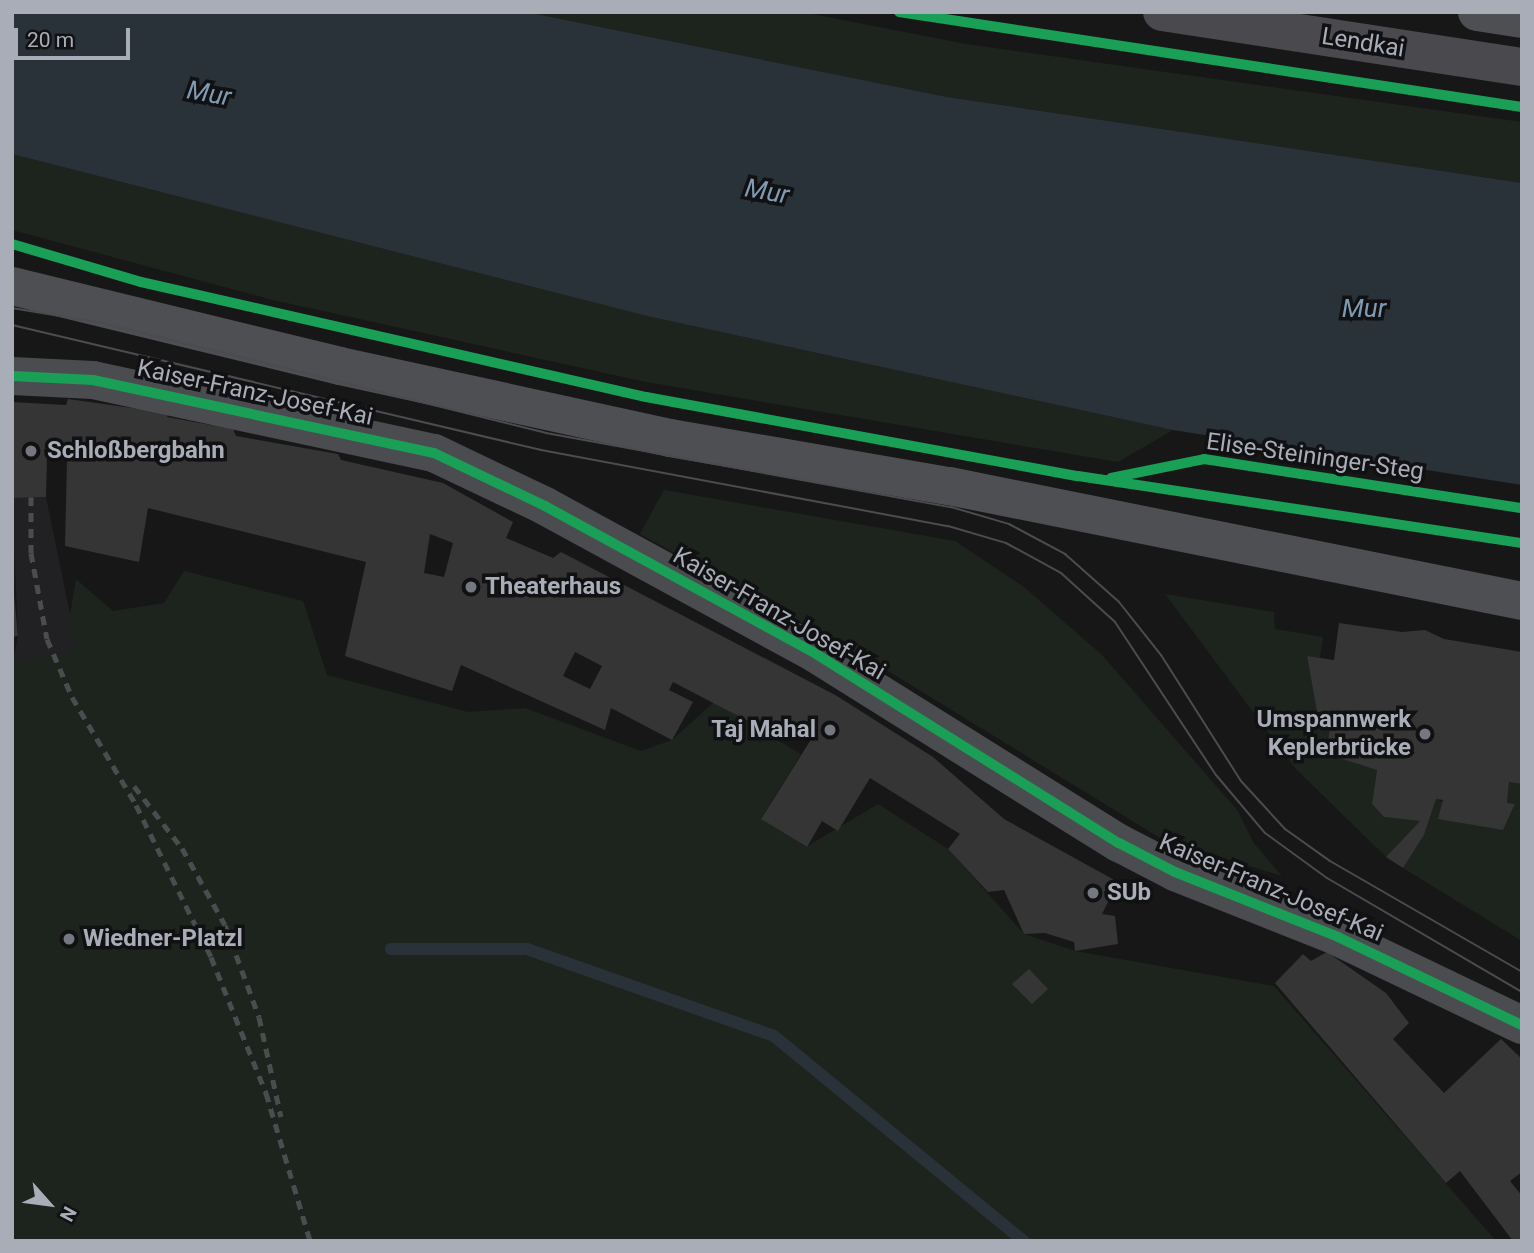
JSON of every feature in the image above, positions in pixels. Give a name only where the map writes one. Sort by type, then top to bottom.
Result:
[{"type":"main road","name":"Lendkai","points":[[1162,12],[1522,67]]},
{"type":"main road","points":[[1477,12],[1522,19]]},
{"type":"main road","name":"Kaiser-Franz-Josef-Kai","points":[[12,286],[340,366],[670,438],[949,486],[1522,601]]},
{"type":"street","name":"Kaiser-Franz-Josef-Kai","points":[[12,376],[93,380],[434,453],[545,506],[816,654],[1050,805],[1132,850],[1338,937],[1522,1025]]},
{"type":"shaded area","points":[[526,12],[802,12],[966,44],[1522,122],[1522,183],[947,97]]},
{"type":"shaded area","points":[[12,154],[647,316],[1173,430],[1118,462],[646,382],[273,300],[12,230]]},
{"type":"shaded area","points":[[664,490],[955,541],[1024,587],[1102,655],[1238,811],[1253,842],[1282,876],[1160,838],[880,666],[640,534]]},
{"type":"shaded area","points":[[46,497],[78,653],[12,667],[18,636],[12,498]]},
{"type":"shaded area","points":[[184,571],[303,601],[327,675],[468,712],[525,708],[641,751],[672,740],[714,702],[801,754],[761,818],[806,847],[878,804],[948,849],[1024,934],[1075,951],[1274,986],[1496,1241],[12,1241],[12,666],[76,650],[69,621],[76,579],[113,611],[164,603]]},
{"type":"shaded area","points":[[1165,594],[1274,612],[1275,629],[1323,637],[1320,658],[1307,657],[1317,712],[1332,714],[1326,754],[1377,770],[1372,804],[1384,817],[1420,821],[1386,857],[1295,768]]},
{"type":"shaded area","points":[[1509,782],[1522,784],[1522,941],[1403,868],[1424,835],[1436,799],[1503,830],[1515,805],[1507,803]]},
{"type":"water","name":"Mur","points":[[12,12],[526,12],[947,97],[1522,183],[1522,485],[1173,430],[647,316],[12,154]]},
{"type":"building","points":[[68,399],[168,413],[167,417],[233,429],[236,436],[338,454],[341,460],[443,483],[513,522],[506,538],[553,558],[561,552],[837,696],[933,757],[1004,819],[1118,882],[1102,914],[1115,916],[1118,944],[1075,951],[1074,942],[1045,933],[1024,934],[1004,890],[988,892],[948,849],[960,834],[870,778],[838,831],[822,821],[807,847],[761,819],[810,741],[775,720],[769,732],[673,682],[669,690],[693,702],[672,740],[611,708],[605,730],[461,665],[452,691],[345,656],[366,562],[148,508],[139,562],[65,546],[67,460],[47,458],[46,497],[12,498],[12,402],[66,405]],"holes":[[[430,534],[453,543],[444,577],[424,573]],[[575,652],[602,666],[590,689],[563,676]]]},
{"type":"building","points":[[14,594],[18,636],[12,637],[12,595]]},
{"type":"building","name":"Umspannwerk Keplerbrücke","points":[[1339,623],[1402,632],[1425,630],[1444,639],[1522,652],[1522,784],[1509,782],[1507,803],[1515,804],[1503,830],[1438,819],[1443,800],[1436,799],[1424,835],[1403,868],[1386,857],[1420,821],[1384,817],[1372,804],[1377,770],[1326,754],[1332,714],[1317,712],[1307,656],[1334,660]]},
{"type":"building","points":[[1327,952],[1386,993],[1409,1023],[1393,1039],[1444,1093],[1501,1039],[1522,1059],[1522,1172],[1510,1181],[1522,1196],[1522,1241],[1513,1241],[1460,1171],[1446,1183],[1275,983],[1303,954],[1311,961]]},
{"type":"building","points":[[1029,969],[1048,989],[1032,1004],[1012,984]]},
{"type":"waterway","points":[[391,949],[527,949],[774,1036],[1024,1241]]},
{"type":"tram line","points":[[12,308],[102,323],[546,433],[951,507],[1009,524],[1065,554],[1119,602],[1161,655],[1241,781],[1285,829],[1330,861],[1522,972]]},
{"type":"tram line","points":[[12,325],[541,450],[948,526],[1006,543],[1061,573],[1115,622],[1216,775],[1265,833],[1327,878],[1522,992]]},
{"type":"railway","points":[[31,497],[31,553],[47,639],[72,697],[136,805],[211,957],[266,1093],[310,1241]]},
{"type":"railway","points":[[134,786],[182,848],[225,925],[259,1017],[281,1117]]},
{"type":"cycle path","points":[[899,12],[1522,107]]},
{"type":"cycle path","points":[[12,244],[141,282],[646,397],[1078,476],[1522,543]]},
{"type":"cycle path","points":[[12,376],[93,380],[434,453],[545,506],[816,654],[1119,843],[1175,872],[1338,937],[1522,1025]]},
{"type":"cycle path","name":"Elise-Steininger-Steg","points":[[1111,478],[1204,459],[1522,508]]},
{"type":"place","name":"Schloßbergbahn","points":[[31,451]]},
{"type":"place","name":"Theaterhaus","points":[[471,587]]},
{"type":"place","name":"Taj Mahal","points":[[830,730]]},
{"type":"place","name":"Umspannwerk Keplerbrücke","points":[[1425,734]]},
{"type":"place","name":"SUb","points":[[1093,893]]},
{"type":"place","name":"Wiedner-Platzl","points":[[69,939]]}]
